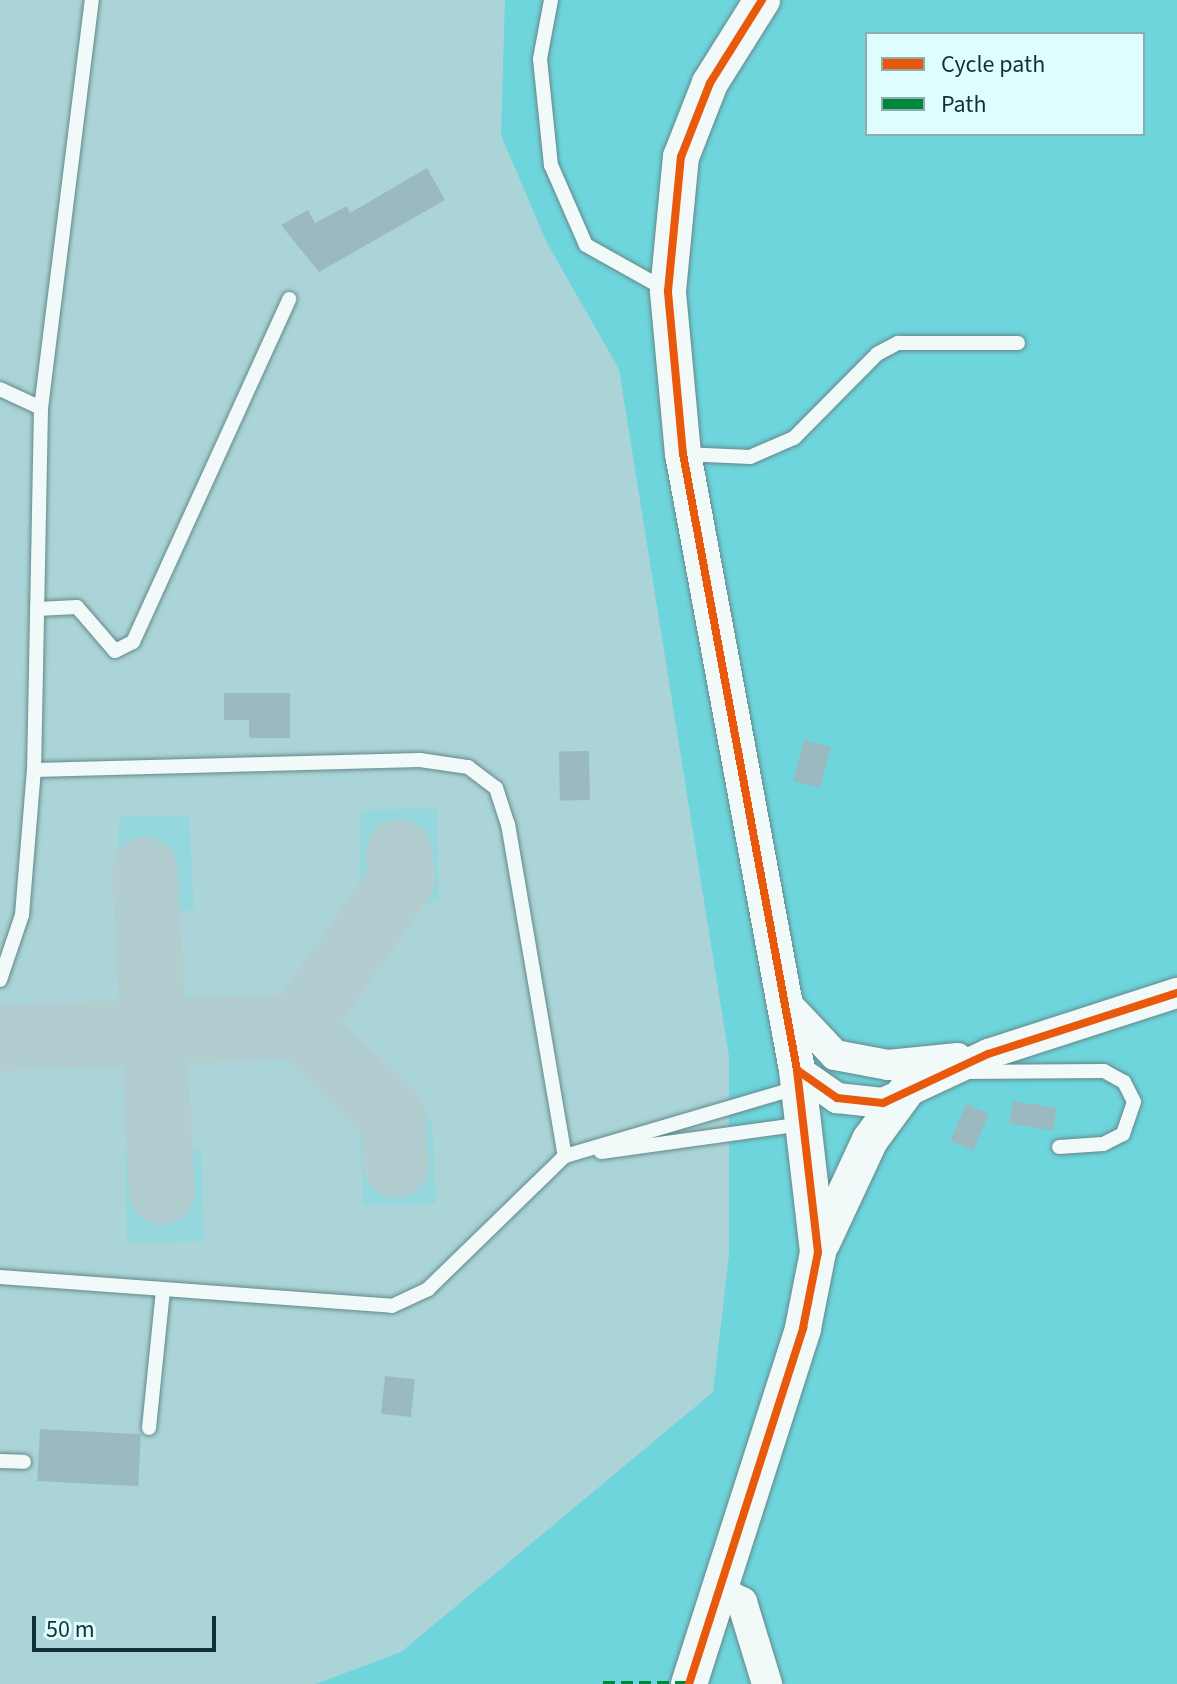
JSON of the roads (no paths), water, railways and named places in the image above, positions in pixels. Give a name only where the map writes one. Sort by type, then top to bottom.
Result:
[{"type":"street","points":[[762,0],[710,83],[681,157],[668,291],[683,454],[785,1002],[807,1083],[805,1124],[818,1252]]},
{"type":"street","points":[[807,1083],[858,1104],[906,1091],[988,1054],[1177,993]]},
{"type":"street","points":[[785,1002],[835,1055],[862,1063]]},
{"type":"street","points":[[807,1083],[862,1063],[988,1054]]},
{"type":"street","points":[[689,1684],[803,1328],[818,1252],[870,1140],[906,1091]]},
{"type":"street","points":[[720,1591],[742,1602],[767,1684]]},
{"type":"lane","points":[[0,980],[22,915],[34,770],[41,408],[92,0]]},
{"type":"lane","points":[[551,0],[540,59],[551,165],[586,245],[668,291]]},
{"type":"lane","points":[[37,609],[77,607],[115,651],[133,642],[289,299]]},
{"type":"lane","points":[[683,454],[750,457],[794,438],[877,354],[898,343],[1018,343]]},
{"type":"lane","points":[[0,389],[41,408]]},
{"type":"lane","points":[[34,770],[420,760],[468,767],[496,788],[508,824],[565,1156]]},
{"type":"lane","points":[[950,1070],[981,1077],[1104,1071],[1124,1082],[1134,1114],[1123,1134],[1103,1144],[1059,1147]]},
{"type":"lane","points":[[0,1277],[392,1306],[409,1302],[565,1156],[807,1083]]},
{"type":"lane","points":[[565,1156],[805,1124]]},
{"type":"lane","points":[[149,1428],[163,1290]]},
{"type":"lane","points":[[0,1461],[24,1462]]}]
